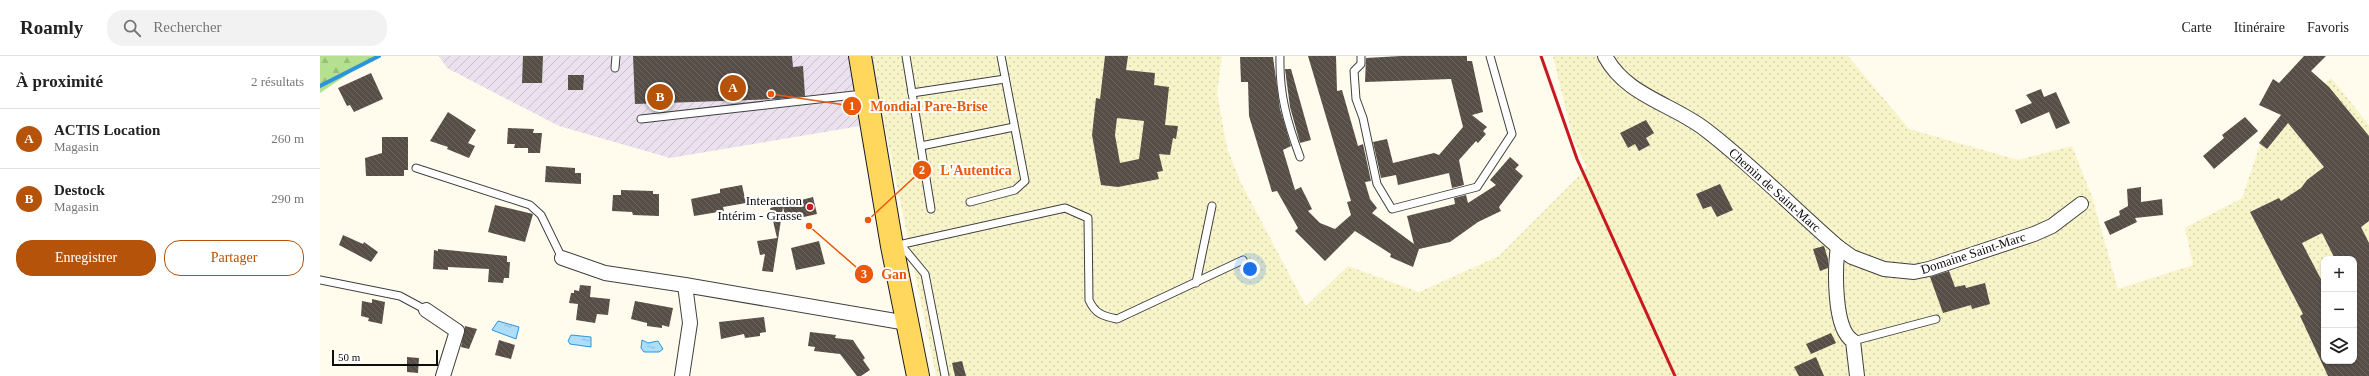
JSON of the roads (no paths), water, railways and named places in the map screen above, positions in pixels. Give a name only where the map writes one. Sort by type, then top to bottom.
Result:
[{"type":"main road","points":[[860,56],[866,94],[897,245],[907,323],[918,376]]},
{"type":"street","name":"Chemin de Saint-Marc","points":[[1605,56],[1619,77],[1632,87],[1706,130],[1838,247]]},
{"type":"street","name":"Domaine Saint-Marc","points":[[1838,247],[1852,256],[1884,269],[1914,272],[1929,269],[2034,234],[2052,226],[2081,204]]},
{"type":"street","points":[[1838,247],[1835,269],[1836,289],[1844,333],[1853,341],[1856,376]]},
{"type":"street","points":[[562,258],[605,273],[685,285],[907,323]]},
{"type":"street","points":[[682,376],[690,323],[685,285]]},
{"type":"street","points":[[426,310],[457,331],[443,376]]},
{"type":"lane","points":[[615,68],[616,56]]},
{"type":"lane","points":[[906,56],[931,209]]},
{"type":"lane","points":[[970,202],[1015,190],[1025,181],[1001,56]]},
{"type":"lane","points":[[1280,56],[1279,76],[1285,117],[1300,157]]},
{"type":"lane","points":[[1361,56],[1361,64],[1354,71],[1356,100],[1363,118],[1377,184],[1392,210],[1477,187],[1512,134],[1490,56]]},
{"type":"lane","points":[[912,93],[1005,79]]},
{"type":"lane","points":[[641,119],[866,94]]},
{"type":"lane","points":[[921,146],[1014,127]]},
{"type":"lane","points":[[416,168],[530,205],[541,215],[562,258]]},
{"type":"lane","points":[[1196,283],[1212,206]]},
{"type":"lane","points":[[897,245],[1065,208],[1088,218],[1089,300],[1094,310],[1103,316],[1117,319],[1243,260]]},
{"type":"lane","points":[[897,245],[925,274],[945,376]]},
{"type":"lane","points":[[320,280],[400,296],[426,310]]},
{"type":"lane","points":[[1853,341],[1936,319]]},
{"type":"water","points":[[498,321],[519,327],[516,339],[492,330]]},
{"type":"water","points":[[571,335],[591,337],[591,347],[570,344],[568,341]]},
{"type":"water","points":[[642,340],[648,343],[658,341],[663,349],[659,352],[644,352],[641,348]]},
{"type":"waterway","points":[[320,86],[379,56]]},
{"type":"railway","points":[[1541,56],[1577,159],[1675,376]]},
{"type":"place","name":"ACTIS Location","points":[[733,88]]},
{"type":"place","name":"Mondial Pare-Brise","points":[[771,94]]},
{"type":"place","name":"Destock","points":[[660,97]]},
{"type":"place","name":"Interaction Intérim - Grasse","points":[[810,207]]},
{"type":"place","name":"L'Autentica","points":[[868,220]]},
{"type":"place","name":"Gan","points":[[809,226]]}]
